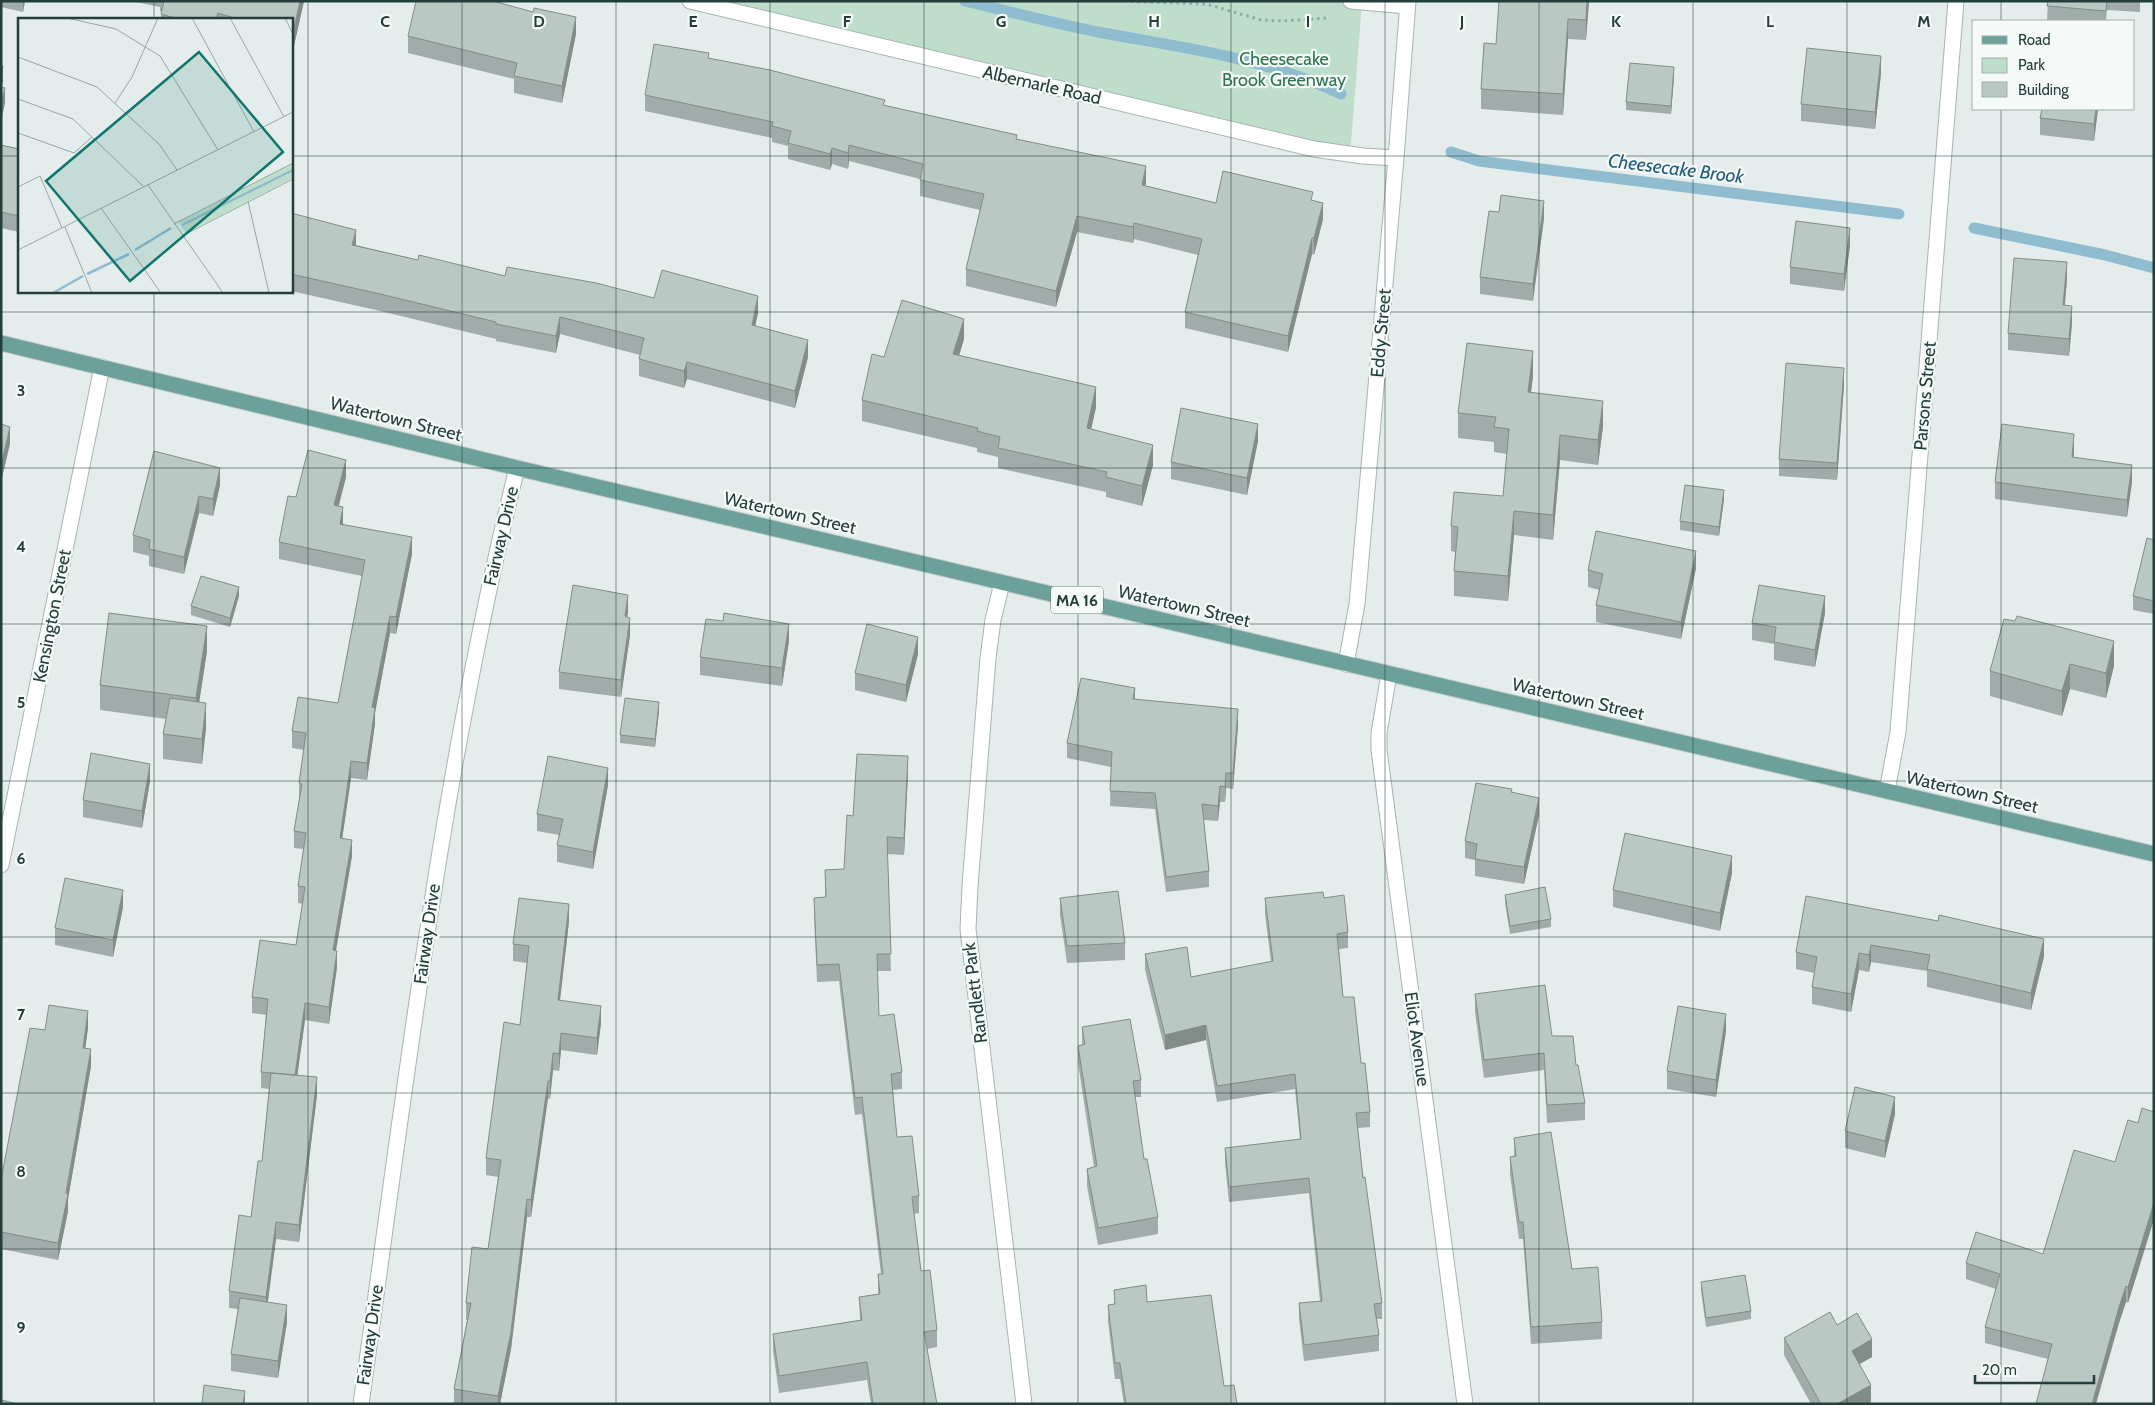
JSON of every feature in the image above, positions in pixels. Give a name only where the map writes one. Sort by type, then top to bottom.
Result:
[{"type":"main road","name":"Watertown Street","points":[[1,343],[517,468],[2154,854]]},
{"type":"street","name":"Albemarle Road","points":[[690,1],[1314,149],[1363,156],[1396,158]]},
{"type":"street","points":[[1351,1],[1408,4]]},
{"type":"street","name":"Parsons Street","points":[[1887,791],[1898,732],[1956,1]]},
{"type":"street","name":"Eddy Street","points":[[1346,664],[1357,604],[1408,4]]},
{"type":"street","name":"Kensington Street","points":[[1,865],[102,368]]},
{"type":"street","name":"Fairway Drive","points":[[361,1404],[445,815],[499,539],[517,468]]},
{"type":"street","name":"Randlett Park","points":[[1002,583],[993,620],[988,658],[968,929],[1024,1404]]},
{"type":"street","name":"Eliot Avenue","points":[[1389,674],[1379,732],[1379,750],[1465,1404]]},
{"type":"path","points":[[1118,1],[1206,4],[1261,20],[1327,18],[1333,20]]},
{"type":"green space","name":"Cheesecake Brook Greenway","points":[[688,1],[1354,1],[1362,3],[1350,155]]},
{"type":"building","points":[[164,1],[300,1],[293,33],[292,18],[235,18],[218,13],[216,18],[175,18],[161,14]]},
{"type":"building","points":[[416,1],[493,1],[533,12],[534,8],[576,17],[562,86],[514,76],[517,63],[408,36]]},
{"type":"building","points":[[1499,1],[1587,1],[1586,20],[1568,19],[1563,94],[1481,89],[1484,43],[1496,44]]},
{"type":"building","points":[[2048,1],[2107,1],[2106,11],[2047,6]]},
{"type":"building","points":[[654,44],[709,53],[708,58],[770,70],[885,100],[883,105],[1017,135],[1016,139],[1146,166],[1142,185],[1216,203],[1223,171],[1313,192],[1311,200],[1323,203],[1314,238],[1312,238],[1288,336],[1185,312],[1202,239],[1134,223],[1133,227],[1077,216],[1056,291],[966,269],[984,194],[920,180],[923,164],[849,145],[848,153],[832,148],[830,154],[788,143],[791,131],[772,126],[773,122],[645,95]]},
{"type":"building","points":[[1807,48],[1881,56],[1875,112],[1801,104]]},
{"type":"building","points":[[1630,63],[1674,67],[1671,106],[1626,102]]},
{"type":"building","points":[[1,87],[5,88],[1,105]]},
{"type":"building","points":[[2042,110],[2096,110],[2094,124],[2040,118]]},
{"type":"building","points":[[1,145],[18,149],[18,216],[1,212]]},
{"type":"building","points":[[1501,195],[1544,201],[1533,284],[1480,277],[1489,211],[1499,212]]},
{"type":"building","points":[[292,213],[356,230],[352,245],[418,260],[419,255],[505,276],[507,267],[596,283],[654,298],[662,270],[758,296],[752,325],[808,340],[795,391],[687,362],[684,371],[639,359],[644,338],[560,317],[556,336],[496,324],[496,322],[292,274]]},
{"type":"building","points":[[1796,221],[1850,228],[1844,274],[1790,267]]},
{"type":"building","points":[[2014,258],[2067,262],[2063,305],[2072,306],[2069,339],[2008,333]]},
{"type":"building","points":[[902,300],[964,319],[953,354],[1096,387],[1087,428],[1153,445],[1142,486],[1106,477],[1107,472],[998,448],[1000,437],[977,431],[978,428],[862,400],[872,354],[884,357]]},
{"type":"building","points":[[1467,343],[1533,351],[1528,392],[1603,401],[1598,440],[1560,435],[1553,515],[1514,511],[1508,576],[1454,571],[1458,527],[1451,526],[1454,492],[1503,496],[1509,429],[1494,427],[1496,417],[1458,413]]},
{"type":"building","points":[[1786,363],[1844,368],[1837,463],[1779,459]]},
{"type":"building","points":[[1181,408],[1258,424],[1247,478],[1171,462]]},
{"type":"building","points":[[1,424],[10,427],[1,465]]},
{"type":"building","points":[[2002,424],[2074,434],[2072,457],[2132,465],[2127,500],[1995,482]]},
{"type":"building","points":[[308,450],[346,460],[334,505],[343,507],[340,524],[412,537],[396,617],[390,616],[372,707],[375,708],[367,763],[351,761],[340,838],[352,840],[333,950],[337,951],[329,1007],[305,1003],[295,1075],[261,1072],[268,999],[252,997],[260,940],[296,945],[305,887],[298,886],[306,833],[294,831],[302,784],[299,783],[306,733],[292,731],[298,697],[338,703],[365,560],[279,542],[288,496],[296,497]]},
{"type":"building","points":[[154,451],[220,468],[213,499],[199,496],[184,557],[149,549],[150,540],[133,535]]},
{"type":"building","points":[[1685,485],[1724,490],[1719,527],[1680,521]]},
{"type":"building","points":[[1596,531],[1696,551],[1681,622],[1596,605],[1603,574],[1588,570]]},
{"type":"building","points":[[2147,538],[2154,540],[2154,601],[2133,596]]},
{"type":"building","points":[[201,576],[239,587],[230,618],[191,606]]},
{"type":"building","points":[[573,585],[628,595],[625,616],[630,618],[621,680],[559,672]]},
{"type":"building","points":[[1759,585],[1825,596],[1815,650],[1774,642],[1776,627],[1752,623]]},
{"type":"building","points":[[109,613],[207,626],[196,698],[100,685]]},
{"type":"building","points":[[724,613],[789,624],[782,668],[700,657],[706,619],[723,621]]},
{"type":"building","points":[[2017,616],[2114,641],[2106,673],[2070,664],[2062,691],[1990,671],[2004,619],[2015,621]]},
{"type":"building","points":[[867,624],[918,637],[906,685],[855,673]]},
{"type":"building","points":[[1081,678],[1135,688],[1133,699],[1238,709],[1233,773],[1226,773],[1225,787],[1220,786],[1218,806],[1202,804],[1209,871],[1166,877],[1155,793],[1110,791],[1112,752],[1067,743]]},
{"type":"building","points":[[170,698],[206,703],[202,739],[163,734]]},
{"type":"building","points":[[625,698],[659,702],[655,739],[620,735]]},
{"type":"building","points":[[91,753],[150,764],[142,811],[83,800]]},
{"type":"building","points":[[857,754],[908,756],[904,838],[887,837],[891,954],[877,954],[879,1016],[894,1014],[902,1072],[891,1074],[897,1137],[912,1136],[919,1196],[912,1197],[921,1271],[930,1270],[937,1330],[924,1332],[937,1404],[873,1404],[867,1362],[779,1376],[773,1334],[862,1320],[859,1297],[880,1294],[878,1274],[883,1274],[862,1097],[855,1098],[839,964],[817,965],[814,898],[826,897],[825,870],[844,869],[847,815],[853,816]]},
{"type":"building","points":[[548,756],[608,768],[593,852],[557,845],[563,819],[537,814]]},
{"type":"building","points":[[1476,783],[1512,789],[1511,792],[1539,798],[1524,867],[1475,859],[1477,844],[1465,841]]},
{"type":"building","points":[[1625,833],[1732,856],[1720,913],[1613,890]]},
{"type":"building","points":[[65,878],[123,890],[113,940],[55,928]]},
{"type":"building","points":[[1545,887],[1551,919],[1510,926],[1505,895]]},
{"type":"building","points":[[1118,891],[1125,943],[1067,946],[1060,898]]},
{"type":"building","points":[[1323,892],[1324,898],[1344,895],[1348,932],[1337,934],[1343,997],[1354,997],[1361,1063],[1365,1063],[1370,1112],[1356,1113],[1363,1178],[1365,1177],[1382,1303],[1374,1304],[1379,1335],[1304,1345],[1299,1303],[1322,1301],[1309,1178],[1229,1187],[1225,1148],[1301,1139],[1295,1074],[1217,1086],[1206,1025],[1165,1035],[1145,954],[1187,947],[1191,977],[1273,961],[1265,898]]},
{"type":"building","points":[[1806,896],[1938,921],[1939,915],[2044,939],[2031,993],[1927,969],[1930,955],[1871,945],[1869,955],[1859,953],[1851,994],[1812,987],[1817,957],[1796,952]]},
{"type":"building","points":[[519,898],[569,904],[558,1000],[601,1006],[597,1038],[561,1033],[559,1054],[553,1053],[531,1200],[527,1199],[511,1332],[498,1396],[454,1389],[471,1303],[466,1303],[472,1247],[488,1249],[501,1160],[486,1158],[504,1022],[520,1025],[529,946],[513,944]]},
{"type":"building","points":[[1545,985],[1552,1036],[1573,1036],[1576,1065],[1578,1065],[1585,1103],[1547,1105],[1544,1053],[1484,1060],[1475,994]]},
{"type":"building","points":[[49,1005],[88,1011],[83,1048],[91,1049],[66,1193],[68,1194],[58,1243],[1,1232],[1,1180],[30,1028],[45,1030]]},
{"type":"building","points":[[1678,1006],[1726,1014],[1716,1080],[1667,1071]]},
{"type":"building","points":[[1130,1019],[1141,1080],[1133,1081],[1144,1159],[1147,1159],[1158,1217],[1098,1228],[1087,1169],[1097,1166],[1078,1046],[1085,1044],[1082,1027]]},
{"type":"building","points":[[271,1073],[317,1077],[299,1225],[276,1222],[266,1297],[229,1291],[239,1215],[251,1217],[258,1161],[262,1161]]},
{"type":"building","points":[[1855,1087],[1895,1097],[1885,1141],[1845,1131]]},
{"type":"building","points":[[2142,1108],[2154,1112],[2154,1203],[2128,1287],[2126,1286],[2119,1307],[2092,1404],[2036,1404],[2052,1344],[1985,1327],[2000,1274],[1966,1263],[1976,1232],[2043,1254],[2074,1150],[2115,1162],[2128,1120],[2138,1123]]},
{"type":"building","points":[[1551,1132],[1572,1269],[1598,1267],[1602,1322],[1531,1327],[1523,1222],[1519,1222],[1510,1157],[1516,1156],[1514,1138]]},
{"type":"building","points":[[1745,1275],[1751,1311],[1706,1318],[1701,1282]]},
{"type":"building","points":[[1146,1285],[1147,1302],[1211,1295],[1224,1386],[1234,1385],[1237,1404],[1126,1404],[1120,1363],[1115,1363],[1108,1305],[1115,1304],[1114,1290]]},
{"type":"building","points":[[240,1298],[287,1305],[278,1361],[231,1354]]},
{"type":"building","points":[[1830,1312],[1837,1325],[1857,1313],[1872,1339],[1852,1351],[1871,1385],[1837,1404],[1821,1404],[1784,1338]]},
{"type":"building","points":[[204,1385],[245,1391],[243,1404],[202,1404]]},
{"type":"building","points":[[1,1400],[18,1404],[1,1404]]},
{"type":"waterway","name":"Cheesecake Brook","points":[[965,1],[1051,22],[1194,49],[1254,63],[1284,71],[1341,94]]},
{"type":"waterway","name":"Cheesecake Brook","points":[[1451,152],[1479,161],[1899,214]]},
{"type":"waterway","name":"Cheesecake Brook","points":[[1974,228],[2105,255],[2154,268]]}]
